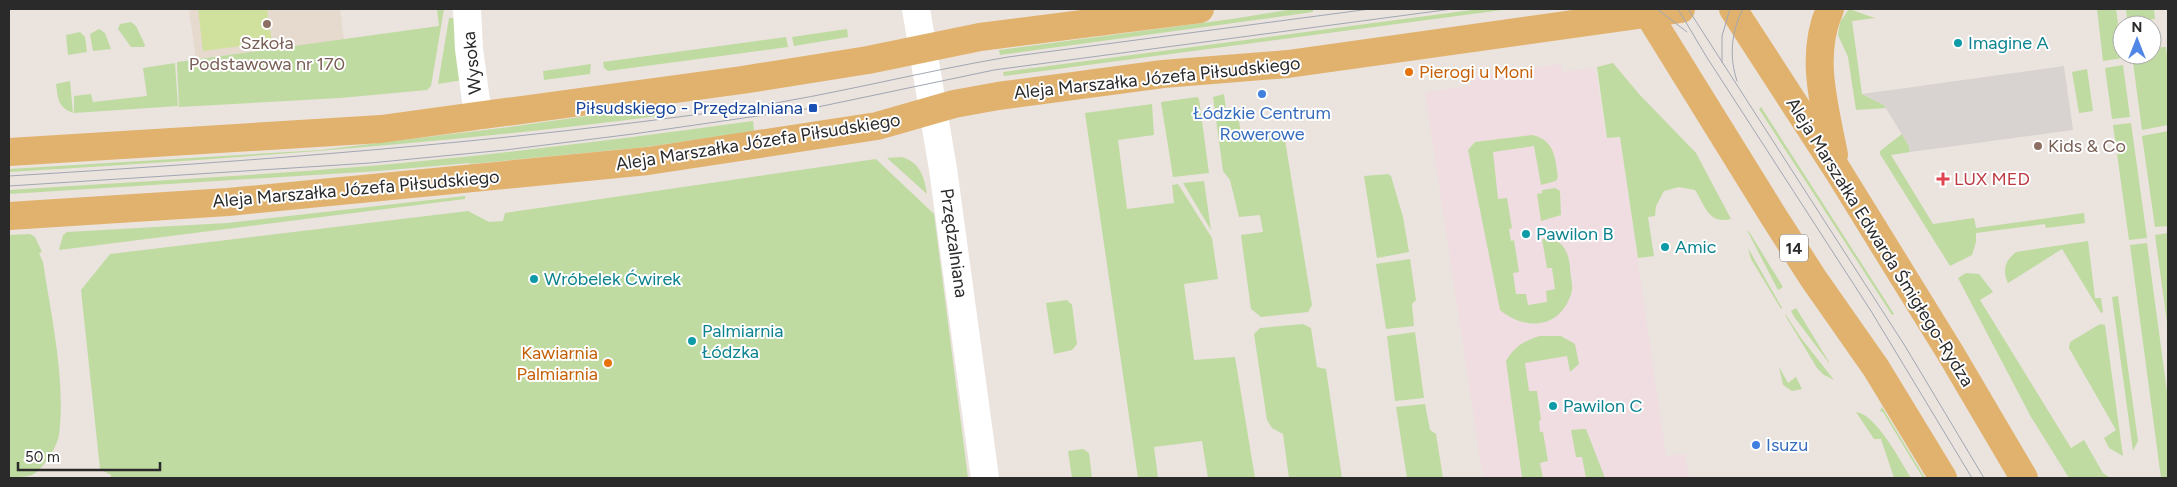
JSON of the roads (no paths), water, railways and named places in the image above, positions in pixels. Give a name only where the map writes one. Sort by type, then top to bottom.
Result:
[{"type":"main road","points":[[9,152],[342,132],[478,116],[852,63],[989,36],[1200,9]]},
{"type":"main road","name":"Aleja Marszałka Józefa Piłsudskiego","points":[[9,216],[228,202],[648,161],[877,126],[934,110],[998,96],[1163,74],[1288,64],[1647,12],[1681,9]]},
{"type":"main road","name":"Aleja Marszałka Edwarda Śmigłego-Rydza","points":[[1733,9],[1838,171],[1944,342],[2024,478]]},
{"type":"main road","points":[[1830,9],[1821,41],[1819,65],[1822,93],[1838,171]]},
{"type":"main road","name":"14","points":[[1647,12],[1777,222],[1813,278],[1876,368],[1943,478]]},
{"type":"street","name":"Wysoka","points":[[467,9],[469,48],[478,116]]},
{"type":"street","name":"Przędzalniana","points":[[916,9],[934,110],[985,478]]},
{"type":"tram line","points":[[9,176],[377,150],[652,120],[777,103],[1008,57],[1370,9]]},
{"type":"tram line","points":[[9,186],[370,163],[505,150],[813,108],[994,70],[1452,9]]},
{"type":"tram line","points":[[1657,9],[1687,32]]},
{"type":"tram line","points":[[1678,9],[1706,56],[1871,311],[1972,478]]},
{"type":"tram line","points":[[1688,9],[1905,346],[1984,478]]},
{"type":"tram line","points":[[1722,62],[1722,36],[1730,9]]},
{"type":"tram line","points":[[1737,81],[1734,72],[1732,45],[1743,9]]},
{"type":"place","name":"Szkoła Podstawowa nr 170","points":[[267,24]]},
{"type":"place","name":"Imagine A","points":[[1958,43]]},
{"type":"place","name":"Pierogi u Moni","points":[[1409,72]]},
{"type":"place","name":"Łódzkie Centrum Rowerowe","points":[[1262,94]]},
{"type":"place","name":"Piłsudskiego - Przędzalniana","points":[[813,108]]},
{"type":"place","name":"Kids & Co","points":[[2038,146]]},
{"type":"place","name":"LUX MED","points":[[1943,179]]},
{"type":"place","name":"Pawilon B","points":[[1526,234]]},
{"type":"place","name":"Amic","points":[[1665,247]]},
{"type":"place","name":"Wróbelek Ćwirek","points":[[534,279]]},
{"type":"place","name":"Palmiarnia Łódzka","points":[[692,341]]},
{"type":"place","name":"Kawiarnia Palmiarnia","points":[[608,363]]},
{"type":"place","name":"Pawilon C","points":[[1553,406]]},
{"type":"place","name":"Isuzu","points":[[1756,445]]}]
